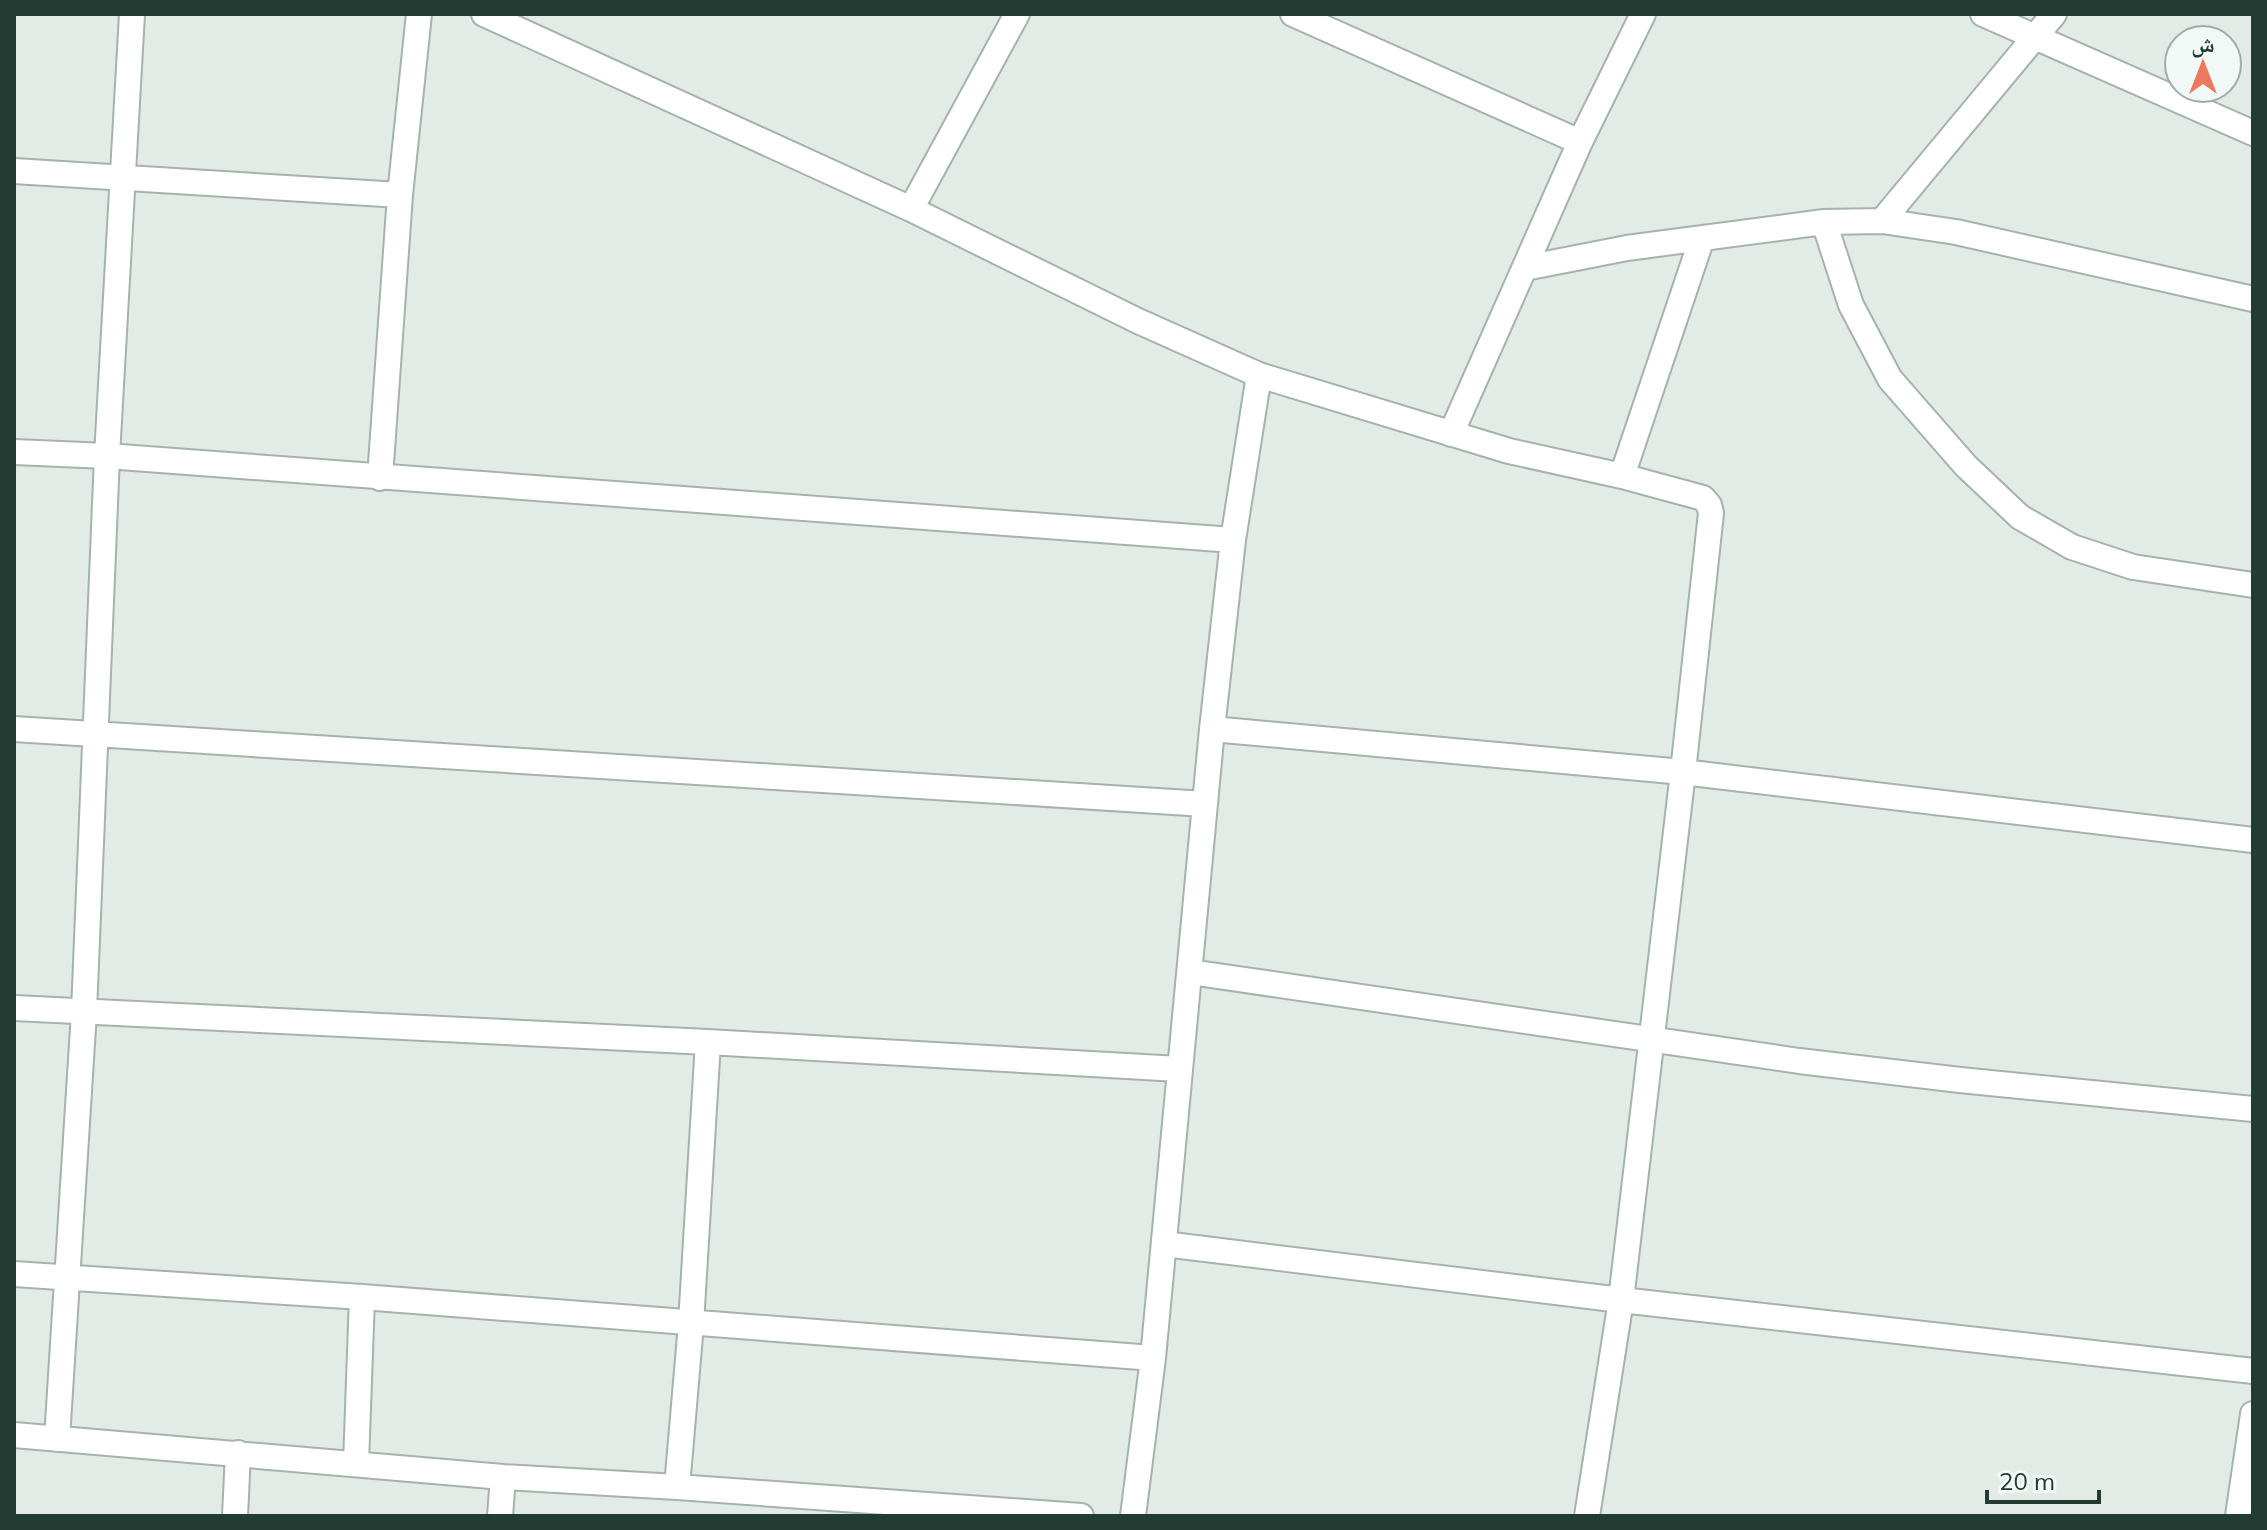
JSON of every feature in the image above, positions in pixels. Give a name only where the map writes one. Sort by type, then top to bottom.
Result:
[{"type":"street","points":[[57,1439],[84,1012],[107,456],[132,14]]},
{"type":"street","points":[[380,478],[400,195],[419,14]]},
{"type":"street","points":[[484,14],[911,209],[1138,321],[1259,375],[1509,451],[1703,498],[1709,505],[1711,513],[1683,772],[1621,1300],[1587,1516]]},
{"type":"street","points":[[911,209],[1017,14]]},
{"type":"street","points":[[1293,14],[1580,142]]},
{"type":"street","points":[[1451,434],[1580,142],[1643,14]]},
{"type":"street","points":[[1983,14],[2253,133]]},
{"type":"street","points":[[1882,221],[2054,14]]},
{"type":"street","points":[[14,171],[400,195]]},
{"type":"street","points":[[1525,268],[1627,248],[1702,238],[1824,222],[1882,221],[1956,232],[2253,299]]},
{"type":"street","points":[[1824,222],[1851,305],[1890,379],[1966,466],[2020,517],[2072,547],[2133,567],[2253,585]]},
{"type":"street","points":[[1622,476],[1702,238]]},
{"type":"street","points":[[1133,1516],[1153,1358],[1212,729],[1233,540],[1259,375]]},
{"type":"street","points":[[14,452],[107,456],[1233,540]]},
{"type":"street","points":[[14,729],[1205,804]]},
{"type":"street","points":[[1212,729],[1683,772],[2253,840]]},
{"type":"street","points":[[1190,972],[1799,1061],[2253,1109]]},
{"type":"street","points":[[14,1008],[1179,1069]]},
{"type":"street","points":[[677,1487],[691,1324],[708,1042]]},
{"type":"street","points":[[1164,1244],[1621,1300],[2253,1371]]},
{"type":"street","points":[[14,1274],[362,1297],[1153,1358]]},
{"type":"street","points":[[356,1464],[362,1297]]},
{"type":"street","points":[[2238,1516],[2253,1414]]},
{"type":"street","points":[[14,1435],[503,1477],[677,1487],[745,1504],[1081,1516]]},
{"type":"street","points":[[235,1516],[238,1453]]},
{"type":"street","points":[[500,1516],[503,1477]]}]
